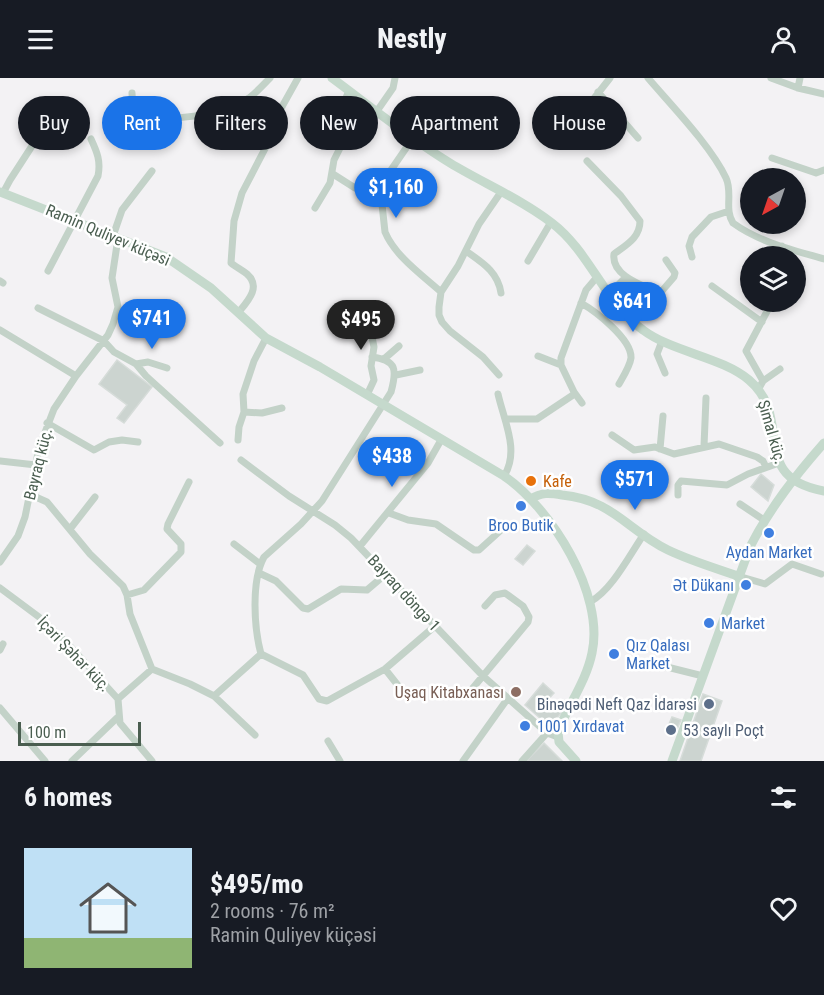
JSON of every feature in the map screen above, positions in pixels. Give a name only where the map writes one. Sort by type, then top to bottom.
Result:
[{"type":"street","points":[[132,93],[135,114],[159,119],[187,118],[239,103],[259,90],[270,78]]},
{"type":"street","points":[[238,313],[252,295],[254,288],[250,277],[231,263],[233,230],[238,204],[268,143],[274,121],[298,78]]},
{"type":"street","name":"Şimal küç.","points":[[332,78],[356,96]]},
{"type":"street","points":[[378,110],[393,88],[395,78]]},
{"type":"street","points":[[595,96],[610,78]]},
{"type":"street","points":[[648,78],[718,163],[729,185],[729,211],[733,223],[782,246]]},
{"type":"street","points":[[771,78],[824,94]]},
{"type":"street","points":[[798,88],[800,78]]},
{"type":"street","points":[[315,208],[327,189],[333,174],[334,160],[347,134],[345,100],[349,91]]},
{"type":"street","points":[[598,92],[638,138]]},
{"type":"street","points":[[48,271],[93,188],[100,166],[91,139]]},
{"type":"street","points":[[2,193],[29,150]]},
{"type":"street","points":[[405,150],[383,181],[380,190],[388,238],[400,254],[441,292]]},
{"type":"street","name":"Şimal küç.","points":[[430,150],[551,222],[572,242],[609,294],[630,319],[643,330],[662,341],[736,372],[760,385],[772,419],[779,463],[782,470],[792,479]]},
{"type":"street","points":[[772,158],[816,173],[824,170]]},
{"type":"street","points":[[587,161],[621,196],[640,221],[636,236],[614,254],[613,258],[626,277],[661,292],[675,273],[666,260]]},
{"type":"street","name":"Bayraq küç.","points":[[0,562],[21,527],[47,423],[61,397],[104,341],[114,324],[117,307],[112,278],[115,237],[123,210],[152,171]]},
{"type":"street","points":[[333,174],[355,188],[380,190]]},
{"type":"street","points":[[499,375],[483,357],[442,322],[439,315],[441,292],[466,251],[479,224],[501,192]]},
{"type":"street","name":"Ramin Quliyev küçəsi","points":[[2,193],[166,258],[211,288],[266,338],[504,476],[531,499],[565,546],[579,574],[590,602],[595,635],[591,659],[579,691],[560,727],[558,737]]},
{"type":"street","points":[[692,257],[689,246],[692,237],[711,217],[729,211]]},
{"type":"street","points":[[528,261],[551,222]]},
{"type":"street","points":[[466,251],[491,270],[499,282],[501,293]]},
{"type":"street","points":[[806,253],[824,259]]},
{"type":"street","points":[[582,404],[561,365],[561,358],[581,303],[590,284],[597,277]]},
{"type":"street","points":[[609,294],[626,277]]},
{"type":"street","points":[[712,286],[762,322]]},
{"type":"street","points":[[581,303],[607,322],[629,350],[630,360],[619,384]]},
{"type":"street","points":[[38,308],[104,341],[114,352],[136,364],[146,376],[220,443]]},
{"type":"street","points":[[340,310],[354,308],[362,316],[372,337],[374,346],[371,366],[374,380],[367,395]]},
{"type":"street","points":[[766,312],[746,351],[760,385],[780,369]]},
{"type":"street","points":[[0,330],[76,376]]},
{"type":"street","points":[[238,440],[244,412],[243,394],[254,361],[266,338]]},
{"type":"street","points":[[662,341],[657,354],[665,373]]},
{"type":"street","points":[[384,358],[399,345]]},
{"type":"street","points":[[538,356],[561,365]]},
{"type":"street","points":[[261,654],[255,598],[260,564],[271,549],[322,501],[391,392],[396,375],[394,368],[384,358],[372,357]]},
{"type":"street","points":[[136,364],[148,362],[167,369]]},
{"type":"street","points":[[396,375],[420,370]]},
{"type":"street","points":[[505,419],[537,419],[568,400],[574,392]]},
{"type":"street","points":[[498,394],[512,453],[509,468],[504,476]]},
{"type":"street","points":[[704,446],[706,398]]},
{"type":"street","points":[[244,412],[262,413],[282,408]]},
{"type":"street","points":[[660,449],[663,416]]},
{"type":"street","points":[[47,423],[94,450],[109,442],[122,440],[138,442]]},
{"type":"street","points":[[612,435],[634,450],[660,449],[674,454],[719,444],[758,457],[766,467]]},
{"type":"street","points":[[360,546],[428,463],[441,440]]},
{"type":"street","points":[[672,761],[738,576],[764,520],[792,479],[824,443]]},
{"type":"street","name":"Bayraq döngə 1","points":[[241,460],[289,496],[335,525],[360,546],[482,675],[547,733],[558,737]]},
{"type":"street","points":[[0,461],[36,465]]},
{"type":"street","points":[[678,495],[678,485],[681,481],[727,485],[779,463]]},
{"type":"street","points":[[792,479],[812,488],[824,490]]},
{"type":"street","points":[[127,595],[144,591],[181,552],[182,544],[167,529],[189,482]]},
{"type":"street","points":[[531,499],[541,493],[591,500],[666,549],[765,584],[792,564],[823,575]]},
{"type":"street","points":[[29,494],[46,502],[90,554],[117,578],[127,595],[130,614],[152,669],[214,696],[255,735]]},
{"type":"street","points":[[70,529],[95,497]]},
{"type":"street","points":[[740,504],[764,520]]},
{"type":"street","points":[[389,513],[408,520],[436,524],[474,550],[478,550],[500,531]]},
{"type":"street","points":[[590,602],[607,589],[644,534]]},
{"type":"street","points":[[234,544],[260,564]]},
{"type":"street","points":[[260,573],[270,577],[303,608],[308,609],[341,590],[367,590],[387,573]]},
{"type":"street","name":"İçəri Şəhər küç.","points":[[0,588],[39,617],[69,645],[118,699],[119,716],[127,732],[152,761]]},
{"type":"street","points":[[472,689],[529,617],[523,606],[506,593],[495,596],[485,606]]},
{"type":"street","points":[[261,654],[299,672],[319,699],[323,701],[373,678],[435,626]]},
{"type":"street","points":[[214,696],[261,654]]},
{"type":"street","points":[[663,666],[703,676]]},
{"type":"street","points":[[118,699],[152,669]]},
{"type":"street","points":[[386,669],[404,693]]},
{"type":"street","points":[[462,761],[508,698]]},
{"type":"street","points":[[0,708],[45,761]]},
{"type":"street","points":[[72,761],[119,716]]},
{"type":"street","points":[[522,761],[547,733]]},
{"type":"street","points":[[558,737],[562,746],[576,761]]},
{"type":"street","points":[[328,741],[340,761]]},
{"type":"building","points":[[117,360],[152,387],[124,423],[117,418],[127,405],[99,384]]},
{"type":"building","points":[[761,474],[774,485],[768,501],[751,487]]},
{"type":"building","points":[[527,545],[535,551],[523,565],[515,559]]},
{"type":"building","points":[[543,683],[554,693],[542,706],[550,712],[555,707],[562,712],[550,727],[525,705]]},
{"type":"building","points":[[703,694],[722,701],[701,761],[680,761]]},
{"type":"building","points":[[672,717],[681,720],[675,734],[666,731]]},
{"type":"building","points":[[544,743],[562,761],[526,761]]},
{"type":"place","name":"Kafe","points":[[531,481]]},
{"type":"place","name":"Broo Butik","points":[[521,506]]},
{"type":"place","name":"Aydan Market","points":[[769,533]]},
{"type":"place","name":"Ət Dükanı","points":[[746,585]]},
{"type":"place","name":"Market","points":[[709,623]]},
{"type":"place","name":"Qız Qalası Market","points":[[614,654]]},
{"type":"place","name":"Uşaq Kitabxanası","points":[[516,692]]},
{"type":"place","name":"Binəqədi Neft Qaz İdarəsi","points":[[709,704]]},
{"type":"place","name":"1001 Xırdavat","points":[[525,726]]},
{"type":"place","name":"53 saylı Poçt","points":[[671,730]]}]
